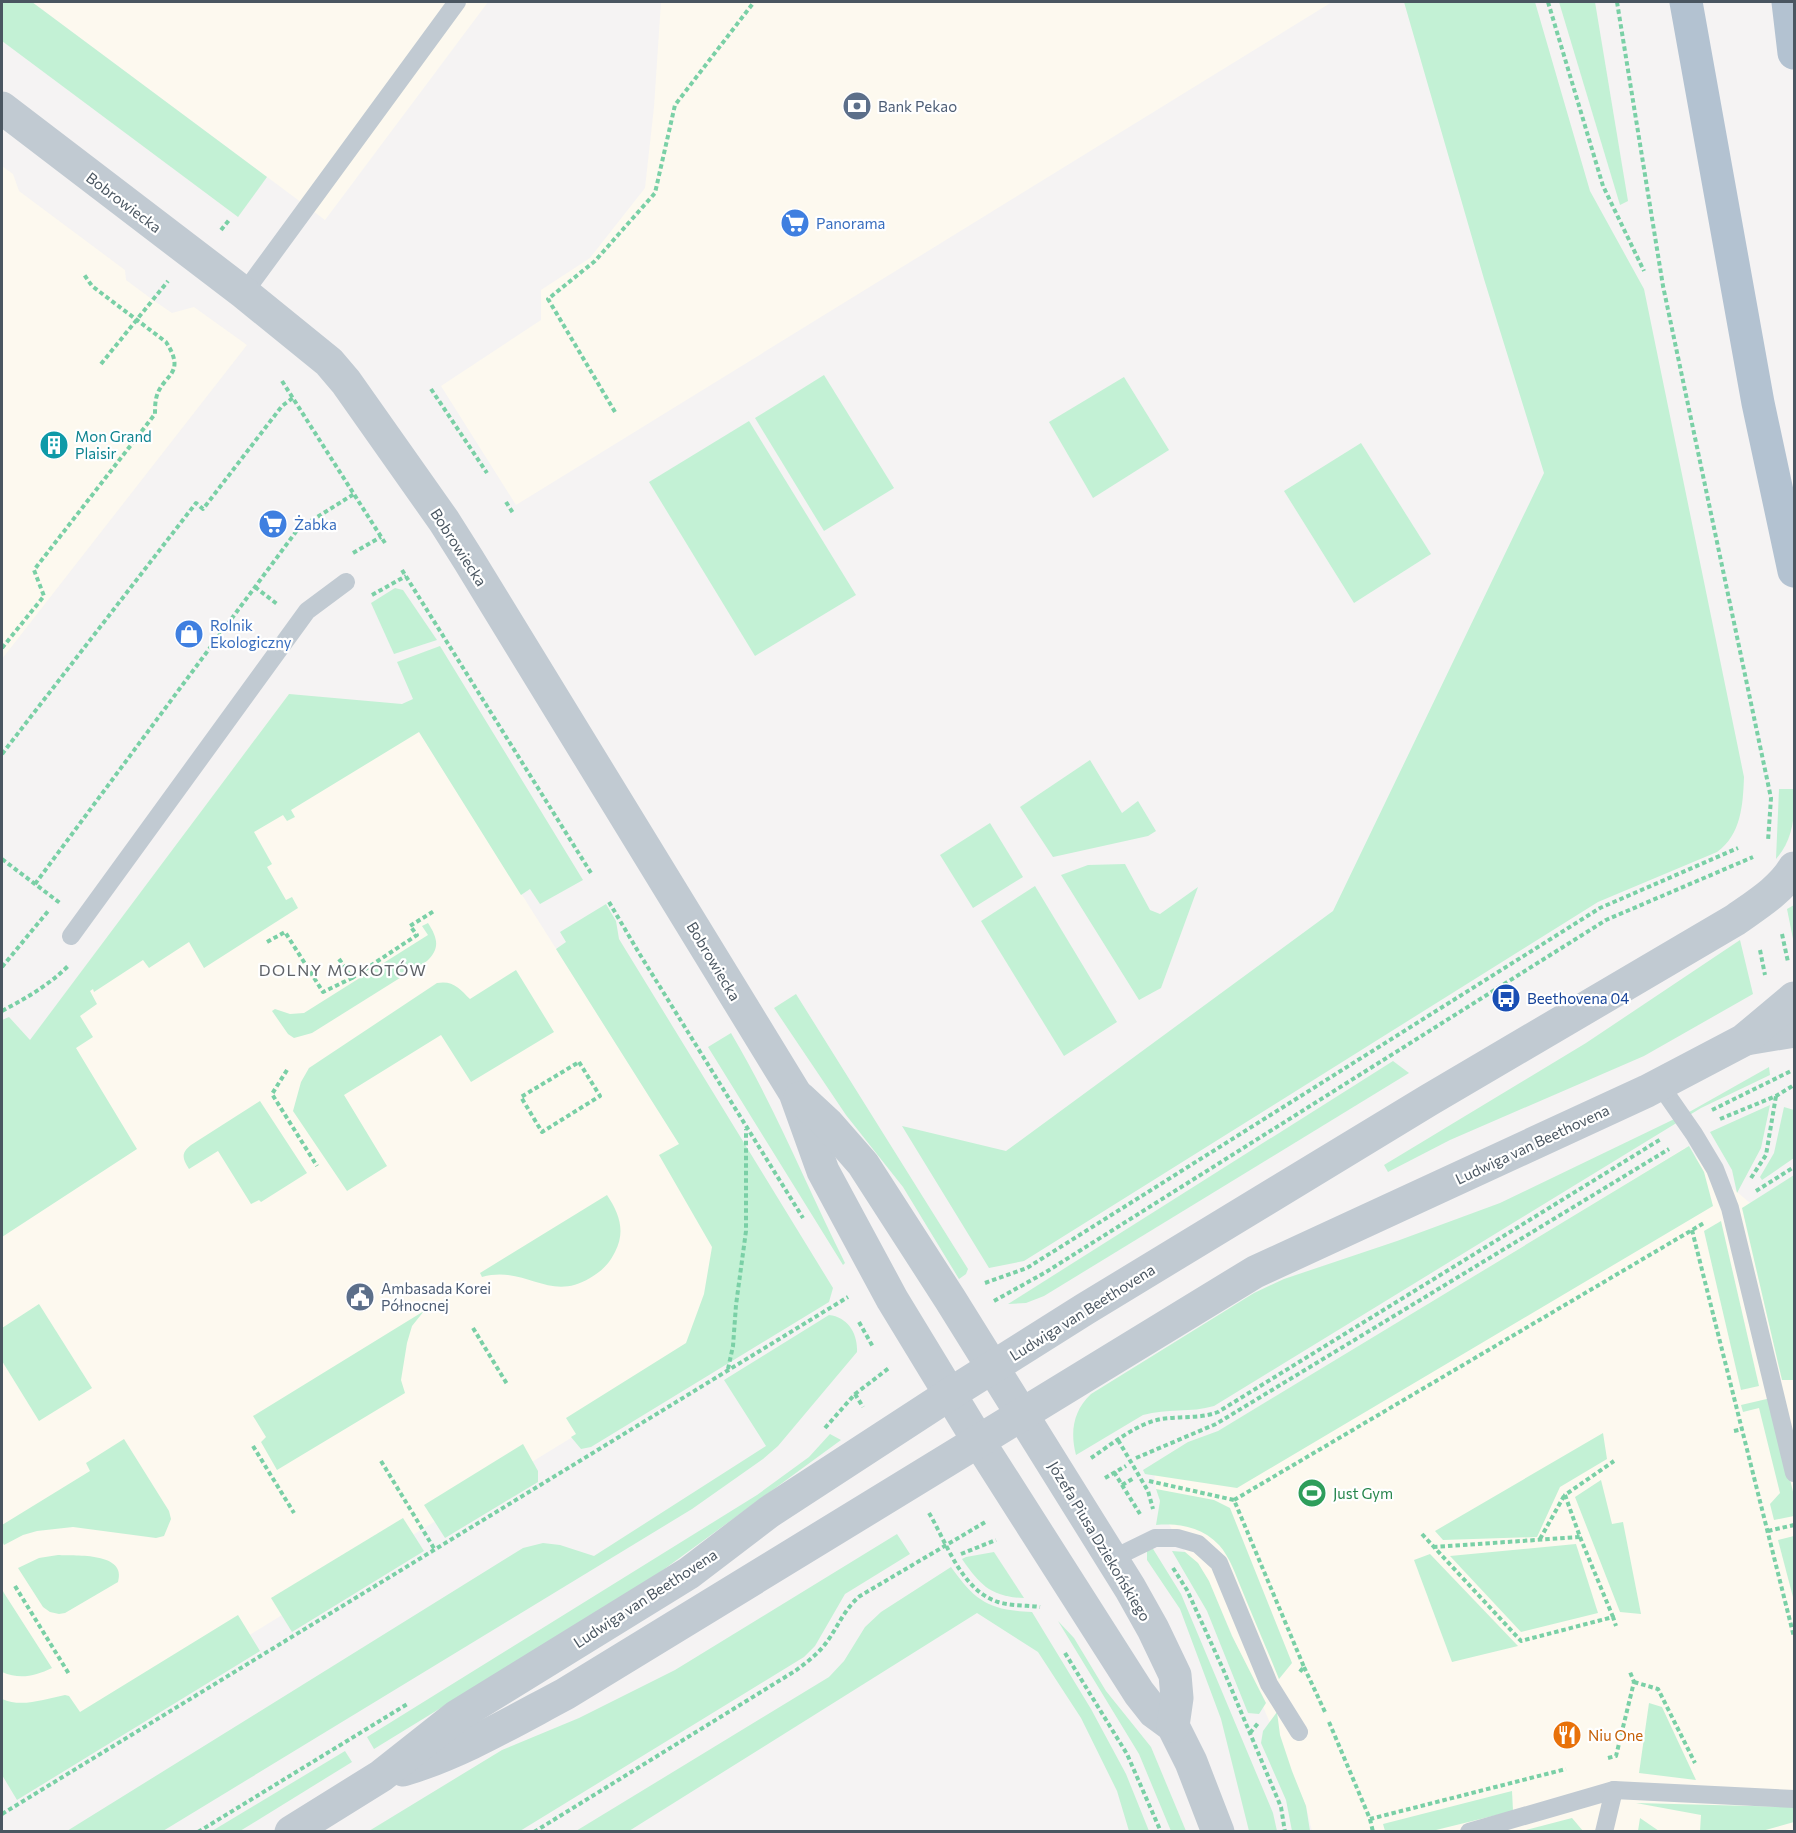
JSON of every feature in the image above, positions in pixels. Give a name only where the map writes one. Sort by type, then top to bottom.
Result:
[{"type":"main road","points":[[1686,2],[1758,403],[1794,571]]},
{"type":"main road","points":[[1788,2],[1794,53]]},
{"type":"street","name":"Bobrowiecka","points":[[2,108],[244,293],[329,362],[367,410],[438,512],[795,1093],[823,1171],[892,1299],[950,1394]]},
{"type":"street","name":"Ludwiga van Beethovena","points":[[291,1832],[381,1776],[457,1716],[689,1573],[769,1512],[950,1394],[1429,1100],[1735,920],[1773,892],[1789,877],[1794,868]]},
{"type":"street","name":"Ludwiga van Beethovena","points":[[381,1776],[435,1760],[504,1727],[565,1694],[1255,1272],[1660,1085],[1744,1040],[1794,998]]},
{"type":"street","name":"Ludwiga van Beethovena","points":[[1744,1040],[1794,1031]]},
{"type":"street","name":"Bobrowiecka","points":[[795,1093],[828,1124],[863,1164],[993,1367]]},
{"type":"street","name":"Józefa Piusa Dziekońskiego","points":[[993,1367],[1112,1558],[1153,1629],[1175,1675],[1177,1698],[1173,1726]]},
{"type":"street","points":[[950,1394],[1138,1693],[1154,1712],[1173,1726],[1191,1762],[1218,1832]]},
{"type":"lane","points":[[244,293],[456,2]]},
{"type":"lane","points":[[71,936],[307,611],[346,582]]},
{"type":"lane","points":[[1660,1085],[1691,1128],[1715,1169],[1730,1209],[1794,1473]]},
{"type":"lane","points":[[1112,1558],[1155,1538],[1177,1538],[1198,1544],[1219,1563],[1269,1684],[1299,1732]]},
{"type":"lane","points":[[1469,1832],[1614,1790],[1794,1799]]},
{"type":"lane","points":[[1604,1832],[1614,1790]]},
{"type":"path","points":[[615,412],[548,298],[595,261],[655,193],[675,105],[754,2]]},
{"type":"path","points":[[1548,2],[1603,186],[1644,271]]},
{"type":"path","points":[[1617,2],[1663,286],[1771,798],[1767,851]]},
{"type":"path","points":[[2,648],[44,596],[34,570],[155,414],[156,398],[175,364],[174,354],[166,342],[92,286],[83,273]]},
{"type":"path","points":[[101,364],[168,281]]},
{"type":"path","points":[[282,381],[385,543]]},
{"type":"path","points":[[431,389],[486,473]]},
{"type":"path","points":[[2,754],[196,503],[203,508],[282,406],[294,397]]},
{"type":"path","points":[[35,884],[298,529],[354,494]]},
{"type":"path","points":[[506,502],[513,513]]},
{"type":"path","points":[[402,570],[591,873]]},
{"type":"path","points":[[980,1285],[1027,1268],[1600,908],[1738,848]]},
{"type":"path","points":[[990,1303],[1046,1272],[1606,920],[1758,855]]},
{"type":"path","points":[[2,858],[82,920]]},
{"type":"path","points":[[2,967],[57,901]]},
{"type":"path","points":[[609,902],[805,1222]]},
{"type":"path","points":[[267,942],[285,932],[323,992],[352,978],[417,935],[410,926],[435,911]]},
{"type":"path","points":[[1781,932],[1788,963]]},
{"type":"path","points":[[1759,946],[1765,977]]},
{"type":"path","points":[[339,958],[352,978]]},
{"type":"path","points":[[579,1062],[600,1096],[542,1132],[521,1097],[579,1062]]},
{"type":"path","points":[[1088,1460],[1145,1424],[1160,1419],[1218,1412],[1794,1068]]},
{"type":"path","points":[[286,1070],[272,1095],[317,1166]]},
{"type":"path","points":[[1136,1458],[1216,1424],[1691,1128],[1715,1121],[1776,1096],[1794,1085]]},
{"type":"path","points":[[1730,1209],[1766,1155],[1776,1096]]},
{"type":"path","points":[[728,1370],[733,1347],[746,1231],[746,1127]]},
{"type":"path","points":[[1234,1500],[1730,1209],[1794,1167]]},
{"type":"path","points":[[1692,1230],[1794,1637]]},
{"type":"path","points":[[845,1288],[851,1302]]},
{"type":"path","points":[[2,1814],[849,1296]]},
{"type":"path","points":[[858,1319],[873,1347]]},
{"type":"path","points":[[473,1328],[507,1384]]},
{"type":"path","points":[[1734,1431],[1743,1429]]},
{"type":"path","points":[[253,1446],[294,1513]]},
{"type":"path","points":[[381,1461],[435,1550]]},
{"type":"path","points":[[1540,1539],[1565,1495],[1614,1461]]},
{"type":"path","points":[[1114,1472],[1143,1519]]},
{"type":"path","points":[[1122,1485],[1134,1478]]},
{"type":"path","points":[[1565,1495],[1616,1626]]},
{"type":"path","points":[[927,1510],[945,1545],[968,1579],[989,1598],[1012,1605],[1047,1607]]},
{"type":"path","points":[[534,1832],[795,1671],[826,1643],[853,1602],[995,1516]]},
{"type":"path","points":[[1768,1531],[1794,1525]]},
{"type":"path","points":[[1422,1534],[1521,1641],[1612,1617]]},
{"type":"path","points":[[961,1554],[1003,1537]]},
{"type":"path","points":[[1433,1547],[1580,1537]]},
{"type":"path","points":[[1155,1538],[1187,1590],[1223,1669],[1281,1808],[1285,1832]]},
{"type":"path","points":[[15,1586],[69,1674]]},
{"type":"path","points":[[1059,1643],[1127,1754],[1161,1832]]},
{"type":"path","points":[[1304,1666],[1370,1819],[1373,1832]]},
{"type":"path","points":[[1605,1759],[1616,1756],[1634,1682],[1630,1672]]},
{"type":"path","points":[[1634,1682],[1658,1689],[1695,1764]]},
{"type":"path","points":[[1370,1819],[1573,1768]]},
{"type":"shaded area","points":[[32,2],[488,2],[325,220]]},
{"type":"shaded area","name":"Panorama","points":[[661,2],[1332,2],[516,505],[441,386],[541,320],[541,290],[590,258],[645,188],[654,107]]},
{"type":"shaded area","points":[[2,166],[13,174],[19,191],[125,270],[126,280],[153,300],[172,313],[194,307],[247,345],[2,659]]},
{"type":"shaded area","name":"Ambasada Korei Północnej","points":[[289,694],[419,732],[737,1235],[700,1359],[60,1751],[2,1775],[2,1078]]},
{"type":"shaded area","points":[[1685,1148],[1750,1203],[1794,1380],[1794,1831],[1312,1831],[1306,1806],[1225,1619],[1167,1521],[1156,1489],[1154,1470]]},
{"type":"green space","points":[[2,2],[32,2],[267,177],[238,217],[2,41]]},
{"type":"green space","points":[[1404,2],[1535,2],[1590,191],[1644,289],[1744,777],[1739,819],[1731,837],[1717,852],[1598,902],[1024,1261],[989,1268],[902,1126],[1006,1151],[1333,911],[1544,473],[1484,279]]},
{"type":"green space","points":[[1559,2],[1595,2],[1628,201],[1620,205]]},
{"type":"green space","points":[[824,375],[894,488],[824,531],[755,418]]},
{"type":"green space","points":[[1124,377],[1169,450],[1093,498],[1049,422]]},
{"type":"green space","points":[[749,421],[856,595],[755,656],[649,482]]},
{"type":"green space","points":[[1361,443],[1431,554],[1354,603],[1284,491]]},
{"type":"green space","points":[[395,588],[403,590],[437,640],[394,654],[371,603]]},
{"type":"green space","points":[[440,646],[583,880],[540,904],[530,889],[521,895],[419,732],[291,810],[295,817],[287,821],[283,815],[254,832],[272,864],[267,867],[286,900],[292,897],[298,908],[204,968],[189,942],[149,968],[143,960],[94,992],[93,989],[90,991],[97,1004],[80,1016],[93,1037],[76,1048],[137,1149],[2,1237],[2,1020],[9,1017],[30,1040],[289,694],[402,704],[413,699],[397,662]]},
{"type":"green space","points":[[1090,760],[1122,813],[1138,801],[1156,831],[1148,836],[1053,857],[1020,807]]},
{"type":"green space","points":[[1779,789],[1793,789],[1794,808],[1790,835],[1776,859]]},
{"type":"green space","points":[[990,823],[1023,877],[973,908],[940,855]]},
{"type":"green space","points":[[1125,864],[1150,910],[1160,914],[1198,887],[1161,988],[1139,1000],[1061,875],[1088,865]]},
{"type":"green space","points":[[1035,886],[1117,1022],[1064,1056],[981,921]]},
{"type":"green space","points":[[606,904],[616,921],[619,939],[833,1288],[829,1302],[591,1447],[581,1449],[571,1437],[576,1434],[566,1418],[686,1343],[704,1294],[712,1247],[659,1155],[679,1144],[556,949],[566,942],[560,932]]},
{"type":"green space","points":[[1794,905],[1794,944],[1787,909]]},
{"type":"green space","points":[[428,923],[434,933],[436,947],[427,961],[312,1033],[294,1038],[288,1034],[272,1011],[275,1009],[290,1014],[304,1013],[428,935],[422,926]]},
{"type":"green space","points":[[1740,940],[1753,994],[1644,1056],[1450,1140],[1388,1172],[1384,1165],[1586,1043]]},
{"type":"green space","points":[[516,970],[554,1032],[471,1082],[441,1035],[344,1095],[387,1166],[347,1191],[293,1111],[301,1082],[309,1068],[437,983],[452,984],[470,999]]},
{"type":"green space","points":[[796,994],[968,1269],[966,1274],[959,1279],[903,1187],[846,1115],[774,1008]]},
{"type":"green space","points":[[731,1033],[776,1118],[845,1263],[843,1265],[708,1047]]},
{"type":"green space","points":[[1393,1061],[1409,1073],[1044,1296],[1026,1303],[1008,1304]]},
{"type":"green space","points":[[1769,1067],[1770,1075],[1701,1108],[1214,1406],[1143,1415],[1076,1455],[1073,1438],[1074,1422],[1080,1407],[1091,1394],[1254,1293],[1284,1279],[1500,1203],[1691,1111]]},
{"type":"green space","points":[[260,1101],[307,1173],[261,1202],[259,1200],[251,1204],[218,1151],[189,1169],[184,1156],[185,1151],[191,1145]]},
{"type":"green space","points":[[1770,1105],[1761,1148],[1737,1193],[1732,1170],[1710,1132]]},
{"type":"green space","points":[[1784,1107],[1794,1110],[1794,1158],[1762,1180],[1760,1177],[1774,1153]]},
{"type":"green space","points":[[1689,1146],[1704,1172],[1713,1206],[1237,1488],[1145,1474],[1143,1470],[1188,1442],[1218,1431]]},
{"type":"green space","points":[[1794,1175],[1794,1380],[1782,1380],[1742,1208]]},
{"type":"green space","points":[[607,1195],[618,1215],[620,1237],[615,1252],[605,1267],[590,1278],[575,1285],[562,1287],[549,1286],[512,1276],[482,1277],[480,1273]]},
{"type":"green space","points":[[1721,1221],[1759,1386],[1741,1390],[1704,1231]]},
{"type":"green space","points":[[39,1304],[92,1388],[39,1421],[2,1361],[2,1328]]},
{"type":"green space","points":[[424,1311],[412,1326],[407,1343],[401,1380],[405,1393],[277,1470],[261,1442],[266,1437],[253,1416]]},
{"type":"green space","points":[[829,1315],[842,1319],[850,1327],[856,1339],[857,1352],[778,1446],[692,1509],[163,1831],[67,1831],[523,1548],[543,1543],[560,1545],[594,1556],[766,1446],[724,1380]]},
{"type":"green space","points":[[1771,1398],[1794,1496],[1794,1516],[1774,1520],[1770,1504],[1780,1493],[1759,1408],[1743,1412],[1741,1405]]},
{"type":"green space","points":[[1603,1433],[1607,1459],[1560,1487],[1537,1537],[1443,1540],[1435,1531]]},
{"type":"green space","points":[[830,1434],[841,1440],[648,1581],[374,1749],[367,1737],[757,1495],[809,1457]]},
{"type":"green space","points":[[124,1439],[169,1511],[171,1519],[164,1536],[156,1538],[73,1527],[37,1531],[4,1545],[2,1525],[90,1471],[86,1463]]},
{"type":"green space","points":[[523,1444],[538,1471],[538,1482],[445,1538],[424,1505]]},
{"type":"green space","points":[[1601,1480],[1612,1524],[1623,1522],[1641,1614],[1620,1612],[1575,1497]]},
{"type":"green space","points":[[1156,1489],[1214,1500],[1230,1508],[1292,1663],[1279,1679],[1226,1555],[1219,1545],[1198,1530],[1182,1526],[1156,1525],[1160,1501]]},
{"type":"green space","points":[[403,1518],[424,1551],[292,1632],[271,1598]]},
{"type":"green space","points":[[897,1534],[910,1554],[845,1594],[815,1646],[804,1657],[520,1831],[369,1831],[502,1750],[579,1718],[675,1670]]},
{"type":"green space","points":[[1794,1536],[1794,1601],[1778,1540]]},
{"type":"green space","points":[[1150,1544],[1181,1594],[1273,1813],[1277,1831],[1249,1831],[1221,1719],[1180,1609],[1147,1560]]},
{"type":"green space","points":[[1576,1544],[1598,1613],[1521,1632],[1450,1556]]},
{"type":"green space","points":[[1172,1551],[1185,1552],[1198,1563],[1209,1581],[1232,1636],[1266,1703],[1259,1714],[1248,1713],[1207,1611]]},
{"type":"green space","points":[[994,1552],[1024,1598],[1003,1595],[987,1588],[962,1559]]},
{"type":"green space","points":[[1430,1554],[1518,1646],[1452,1662],[1414,1560]]},
{"type":"green space","points":[[58,1555],[87,1556],[108,1561],[115,1565],[119,1572],[118,1582],[65,1613],[50,1612],[43,1607],[18,1568],[39,1558]]},
{"type":"green space","points":[[951,1567],[968,1589],[985,1602],[1005,1609],[1032,1612],[1091,1709],[1126,1774],[1149,1831],[1129,1831],[1117,1791],[1081,1718],[1038,1652],[977,1613],[629,1831],[576,1831],[829,1677],[844,1661],[865,1627],[881,1612]]},
{"type":"green space","points":[[2,1589],[52,1668],[27,1676],[15,1676],[2,1672]]},
{"type":"green space","points":[[238,1615],[260,1651],[17,1800],[2,1775],[2,1699],[25,1703],[65,1695],[69,1696],[80,1712]]},
{"type":"green space","points":[[1058,1621],[1074,1638],[1106,1691],[1151,1747],[1186,1831],[1171,1831],[1139,1754]]},
{"type":"green space","points":[[1649,1703],[1662,1707],[1696,1780],[1639,1773]]},
{"type":"green space","points":[[1277,1712],[1280,1735],[1306,1806],[1310,1831],[1292,1831],[1286,1800],[1261,1743],[1263,1731]]},
{"type":"green space","points":[[345,1751],[352,1762],[240,1831],[212,1831]]},
{"type":"green space","points":[[1512,1791],[1513,1811],[1432,1831],[1385,1831],[1383,1824]]},
{"type":"green space","points":[[1636,1803],[1794,1807],[1794,1822],[1762,1831],[1700,1831],[1701,1815]]},
{"type":"green space","points":[[1572,1818],[1583,1831],[1526,1831],[1526,1830]]},
{"type":"green space","points":[[1640,1818],[1659,1831],[1638,1831]]},
{"type":"place","name":"Bank Pekao","points":[[857,106]]},
{"type":"place","name":"Panorama","points":[[795,223]]},
{"type":"place","name":"Mon Grand Plaisir","points":[[54,445]]},
{"type":"place","name":"Żabka","points":[[273,524]]},
{"type":"place","name":"Rolnik Ekologiczny","points":[[189,634]]},
{"type":"place","name":"Beethovena 04","points":[[1506,998]]},
{"type":"place","name":"Ambasada Korei Północnej","points":[[360,1297]]},
{"type":"place","name":"Just Gym","points":[[1312,1493]]},
{"type":"place","name":"Niu One","points":[[1567,1735]]},
{"type":"district","name":"DOLNY MOKOTÓW","points":[[343,969]]}]
